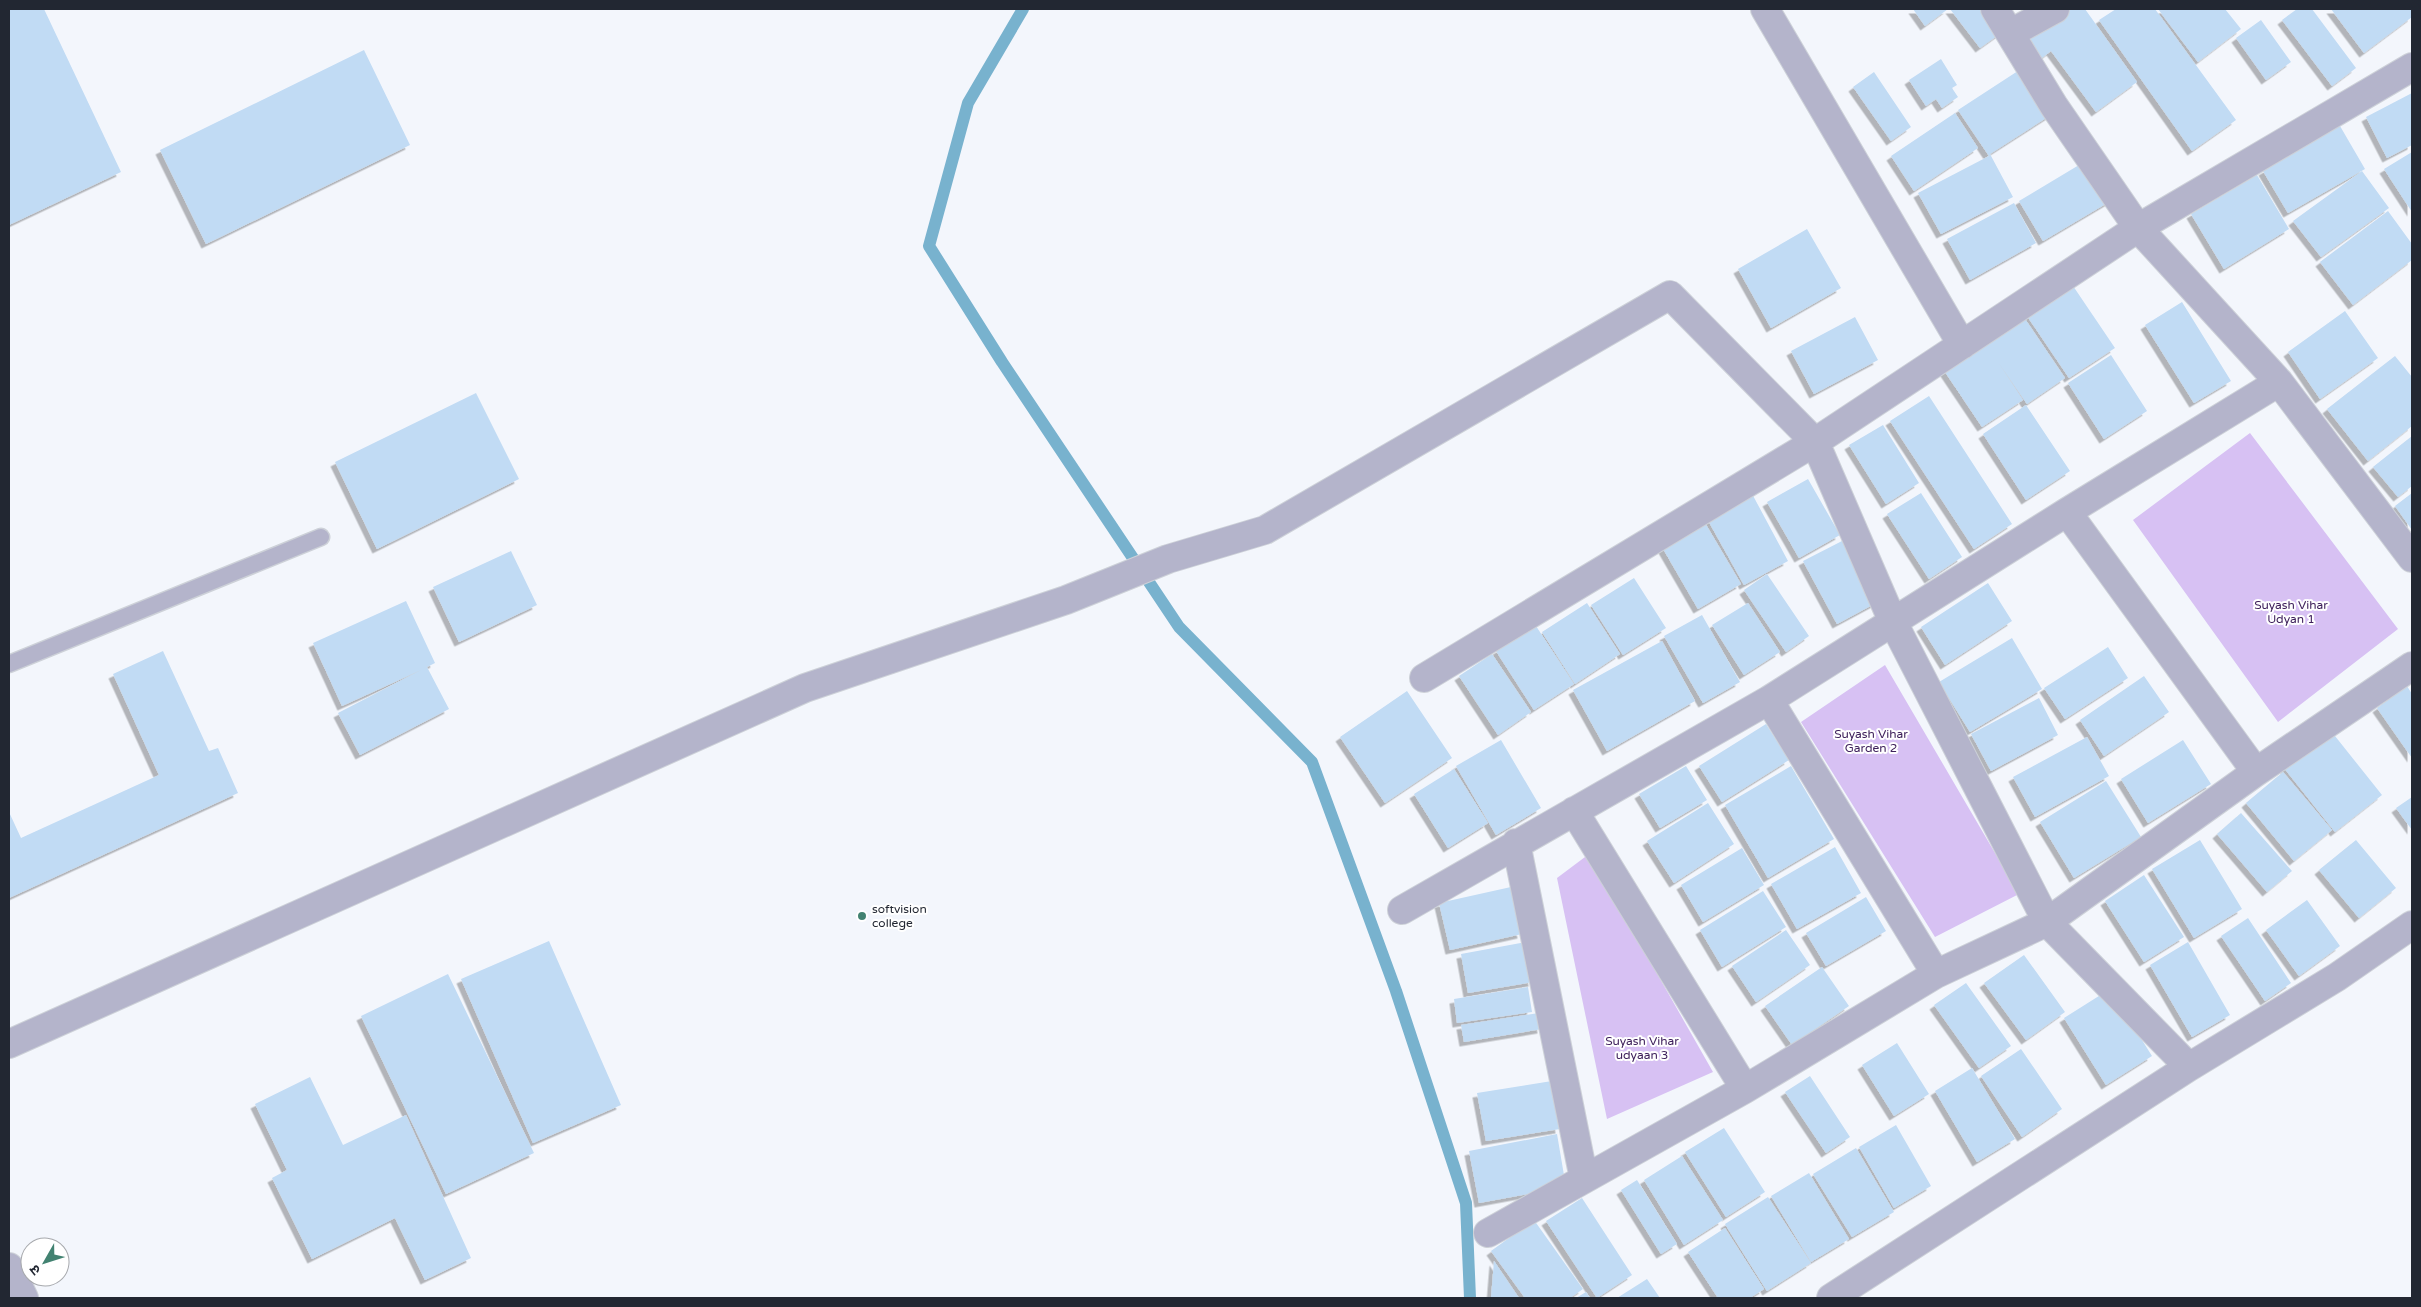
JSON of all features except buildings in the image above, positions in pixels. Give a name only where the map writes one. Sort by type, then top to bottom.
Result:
[{"type":"street","points":[[1765,9],[1962,345]]},
{"type":"street","points":[[1995,9],[2054,106],[2138,228],[2279,382],[2412,558]]},
{"type":"street","points":[[2011,33],[2055,9]]},
{"type":"street","points":[[1424,678],[1815,442],[2138,228],[2412,67]]},
{"type":"street","points":[[9,1044],[805,688],[1066,600],[1168,559],[1264,530],[1670,295],[1815,442],[1893,622],[2047,922],[2189,1067]]},
{"type":"street","points":[[1402,910],[1516,843],[1769,700],[2067,512],[2279,382]]},
{"type":"street","points":[[2067,512],[2256,772]]},
{"type":"street","points":[[1488,1233],[1745,1089],[1936,974],[2047,922],[2256,772],[2412,666]]},
{"type":"street","points":[[1769,700],[1936,974]]},
{"type":"street","points":[[1574,811],[1745,1089]]},
{"type":"street","points":[[1516,843],[1584,1179]]},
{"type":"street","points":[[1831,1298],[2189,1067],[2337,977],[2412,925]]},
{"type":"street","points":[[9,1267],[24,1298]]},
{"type":"lane","points":[[9,664],[321,537]]},
{"type":"green space","name":"Suyash Vihar Udyan 1","points":[[2250,433],[2398,629],[2278,722],[2133,520]]},
{"type":"green space","name":"Suyash Vihar Garden 2","points":[[1885,665],[2019,894],[1935,937],[1801,722]]},
{"type":"green space","name":"Suyash Vihar udyaan 3","points":[[1589,854],[1713,1072],[1607,1119],[1557,878]]},
{"type":"waterway","points":[[1023,9],[968,103],[929,246],[1002,362],[1179,627],[1312,762],[1396,991],[1466,1203],[1470,1298]]},
{"type":"place","name":"softvision college","points":[[862,916]]}]
